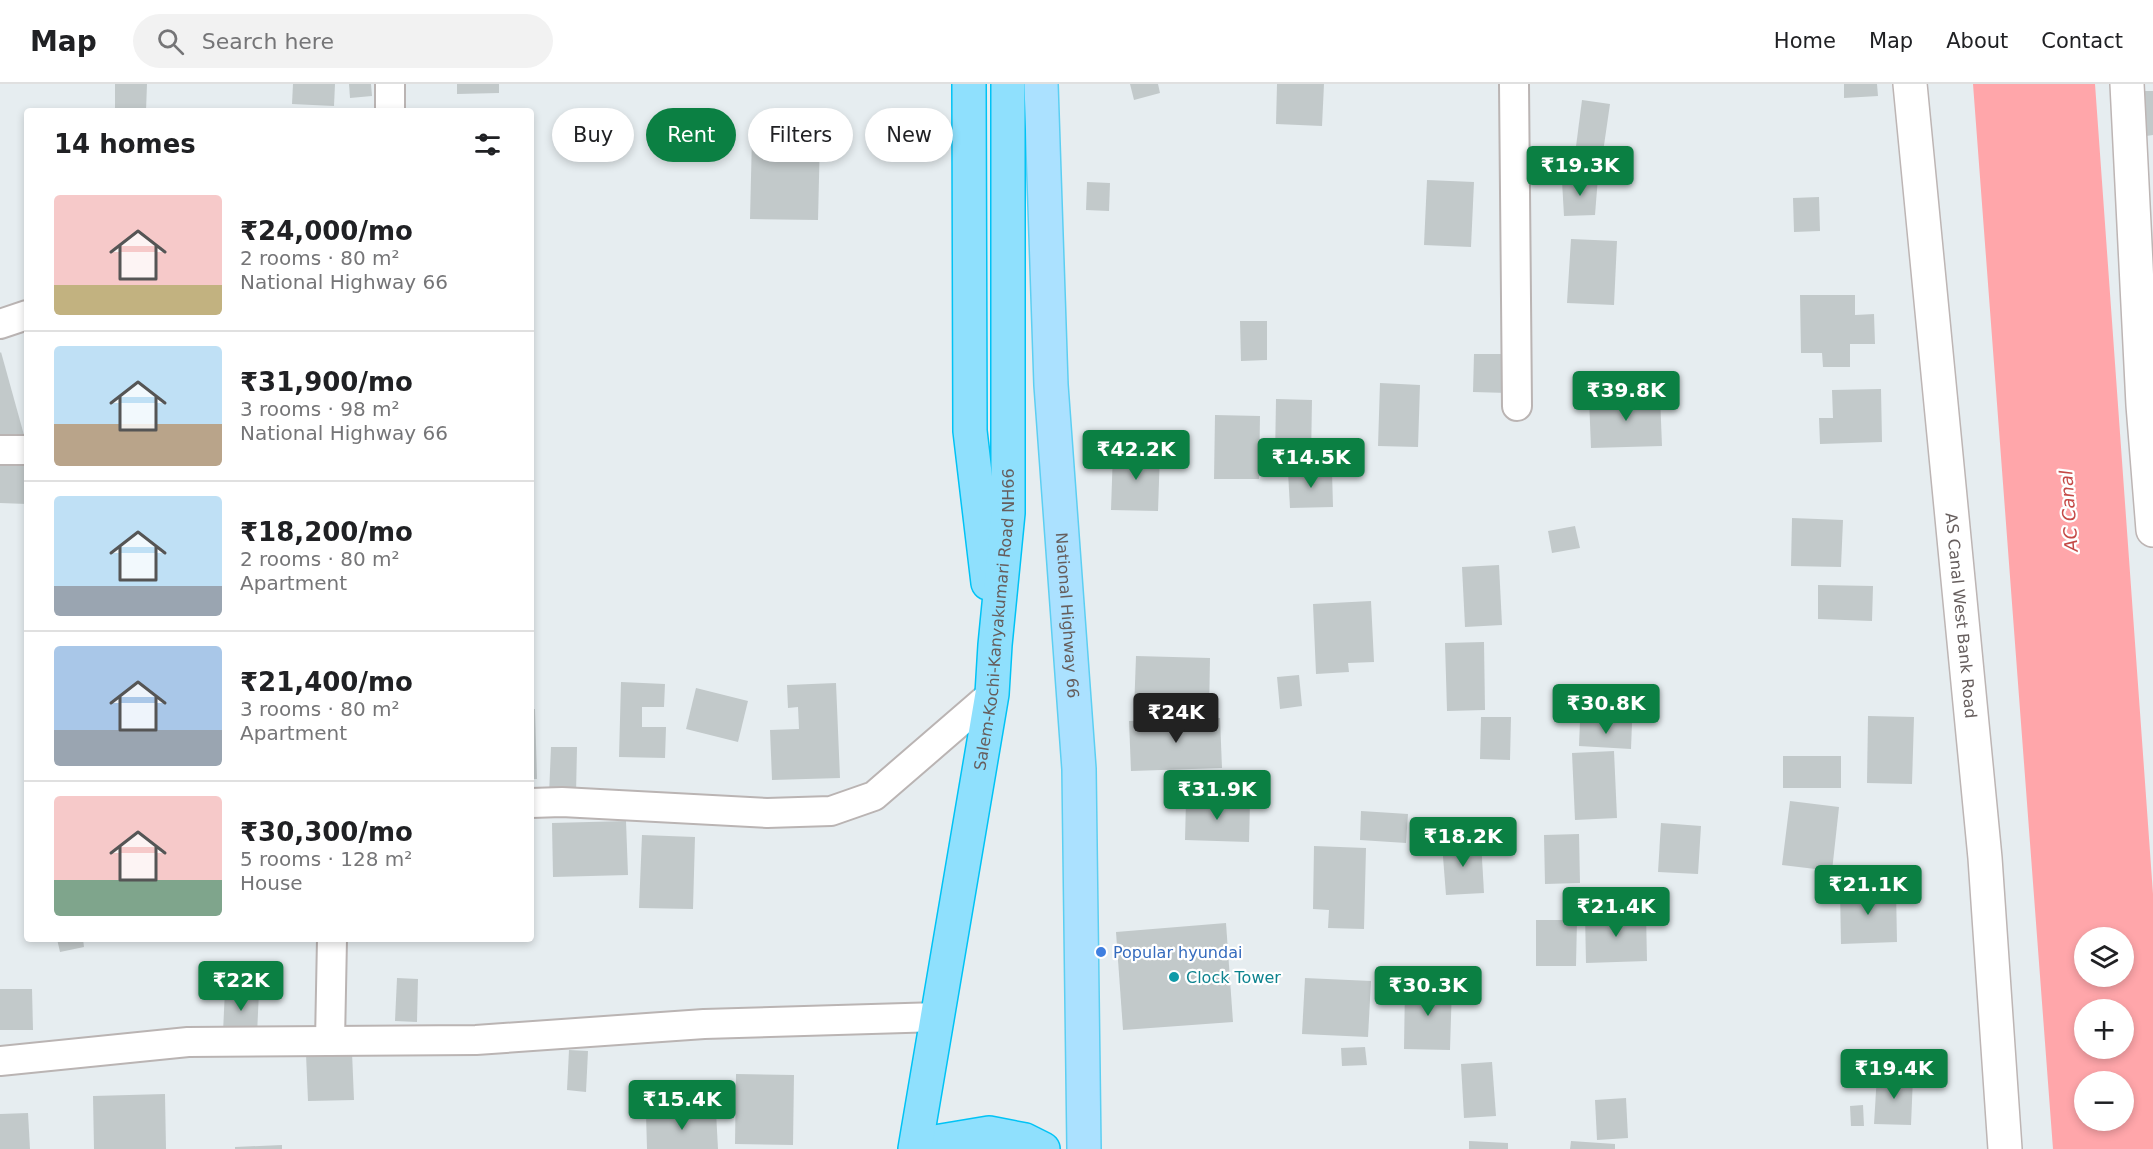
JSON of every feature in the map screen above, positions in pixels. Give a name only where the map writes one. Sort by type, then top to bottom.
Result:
[{"type":"highway","points":[[969,84],[970,431],[995,645]]},
{"type":"highway","name":"Salem-Kochi-Kanyakumari Road NH66","points":[[916,1147],[992,694],[1008,513],[1008,84]]},
{"type":"highway","points":[[916,1147],[989,1133],[1025,1140],[1043,1149]]},
{"type":"main road","name":"National Highway 66","points":[[1041,84],[1051,385],[1078,770],[1084,1149]]},
{"type":"street","points":[[390,84],[390,108]]},
{"type":"street","points":[[1514,84],[1517,406]]},
{"type":"street","name":"AS Canal West Bank Road","points":[[1910,84],[1986,858],[2005,1149]]},
{"type":"street","points":[[2127,84],[2148,405],[2153,530]]},
{"type":"street","points":[[0,324],[24,316]]},
{"type":"street","points":[[0,450],[24,450]]},
{"type":"street","points":[[534,803],[562,802],[767,813],[831,811],[874,796],[992,694]]},
{"type":"street","points":[[330,1041],[332,942]]},
{"type":"street","points":[[0,1061],[188,1042],[476,1040],[704,1024],[939,1017]]},
{"type":"water","name":"AC Canal","points":[[1973,84],[2095,84],[2153,894],[2153,1149],[2053,1149]]},
{"type":"building","points":[[115,84],[147,84],[146,108],[115,108]]},
{"type":"building","points":[[293,84],[335,84],[334,106],[292,104]]},
{"type":"building","points":[[349,84],[371,84],[372,96],[350,98]]},
{"type":"building","points":[[457,84],[499,84],[499,93],[457,94]]},
{"type":"building","points":[[1130,84],[1158,84],[1160,93],[1134,100]]},
{"type":"building","points":[[1277,84],[1324,84],[1322,126],[1276,124]]},
{"type":"building","points":[[1844,84],[1877,84],[1878,96],[1844,98]]},
{"type":"building","points":[[2144,91],[2153,91],[2153,135],[2146,136]]},
{"type":"building","points":[[1582,100],[1610,104],[1601,166],[1574,162]]},
{"type":"building","points":[[751,162],[819,162],[818,220],[750,219]]},
{"type":"building","points":[[1598,177],[1595,215],[1564,216],[1562,181]]},
{"type":"building","points":[[1427,180],[1474,182],[1471,247],[1424,245]]},
{"type":"building","points":[[1087,182],[1110,183],[1109,211],[1086,210]]},
{"type":"building","points":[[1819,197],[1820,231],[1794,232],[1793,198]]},
{"type":"building","points":[[1571,239],[1617,241],[1614,305],[1567,303]]},
{"type":"building","points":[[1800,295],[1855,295],[1855,315],[1874,314],[1875,344],[1850,344],[1850,367],[1823,367],[1822,353],[1801,353]]},
{"type":"building","points":[[1240,321],[1267,321],[1267,360],[1241,361]]},
{"type":"building","points":[[0,353],[24,435],[0,442]]},
{"type":"building","points":[[1474,354],[1509,354],[1508,393],[1473,392]]},
{"type":"building","points":[[1380,383],[1420,385],[1418,447],[1378,446]]},
{"type":"building","points":[[1881,389],[1882,442],[1820,444],[1819,418],[1833,418],[1832,390]]},
{"type":"building","points":[[1660,396],[1662,446],[1591,448],[1589,398]]},
{"type":"building","points":[[1276,399],[1312,400],[1311,459],[1275,458]]},
{"type":"building","points":[[1215,415],[1260,416],[1259,479],[1214,479]]},
{"type":"building","points":[[0,451],[24,452],[24,504],[0,503]]},
{"type":"building","points":[[1113,451],[1160,452],[1158,511],[1111,510]]},
{"type":"building","points":[[1332,471],[1333,507],[1290,508],[1288,472]]},
{"type":"building","points":[[1792,518],[1843,520],[1841,567],[1791,566]]},
{"type":"building","points":[[1575,526],[1580,548],[1552,553],[1548,531]]},
{"type":"building","points":[[1499,565],[1502,625],[1465,627],[1462,567]]},
{"type":"building","points":[[1818,585],[1873,586],[1872,621],[1818,619]]},
{"type":"building","points":[[1371,601],[1374,662],[1348,663],[1349,672],[1316,674],[1313,604]]},
{"type":"building","points":[[1484,642],[1485,710],[1447,711],[1445,643]]},
{"type":"building","points":[[1136,656],[1210,658],[1209,714],[1134,711]]},
{"type":"building","points":[[1299,675],[1302,706],[1280,709],[1277,677]]},
{"type":"building","points":[[621,682],[665,684],[664,707],[642,707],[642,727],[666,727],[665,758],[619,757]]},
{"type":"building","points":[[836,683],[840,778],[772,780],[770,730],[799,729],[798,707],[788,708],[787,685]]},
{"type":"building","points":[[696,688],[748,701],[738,742],[686,729]]},
{"type":"building","points":[[534,709],[535,709],[537,779],[534,779]]},
{"type":"building","points":[[1868,716],[1914,717],[1912,784],[1867,783]]},
{"type":"building","points":[[1481,717],[1511,717],[1510,760],[1480,759]]},
{"type":"building","points":[[1220,718],[1222,768],[1131,771],[1129,721]]},
{"type":"building","points":[[1580,721],[1632,723],[1631,749],[1579,746]]},
{"type":"building","points":[[551,747],[577,747],[576,796],[549,795]]},
{"type":"building","points":[[1614,751],[1617,818],[1575,820],[1572,753]]},
{"type":"building","points":[[1783,756],[1841,756],[1841,788],[1783,788]]},
{"type":"building","points":[[1186,800],[1250,802],[1249,842],[1185,840]]},
{"type":"building","points":[[1790,801],[1839,807],[1832,871],[1782,865]]},
{"type":"building","points":[[1361,811],[1408,814],[1406,843],[1360,840]]},
{"type":"building","points":[[626,821],[628,875],[553,877],[552,823]]},
{"type":"building","points":[[1661,823],[1701,826],[1698,874],[1658,872]]},
{"type":"building","points":[[1579,834],[1580,883],[1545,884],[1544,835]]},
{"type":"building","points":[[642,835],[695,837],[693,909],[639,908]]},
{"type":"building","points":[[1481,841],[1484,893],[1446,895],[1442,844]]},
{"type":"building","points":[[1314,846],[1366,848],[1364,929],[1328,928],[1329,910],[1313,909]]},
{"type":"building","points":[[1896,889],[1897,942],[1841,944],[1840,890]]},
{"type":"building","points":[[1646,913],[1647,961],[1586,963],[1585,914]]},
{"type":"building","points":[[1536,920],[1577,920],[1576,966],[1536,966]]},
{"type":"building","name":"Clock Tower","points":[[1226,923],[1233,1022],[1123,1030],[1116,932]]},
{"type":"building","points":[[58,942],[83,942],[84,947],[60,952]]},
{"type":"building","points":[[397,978],[418,979],[417,1022],[395,1021]]},
{"type":"building","points":[[1305,978],[1371,981],[1368,1037],[1302,1034]]},
{"type":"building","points":[[1405,984],[1452,985],[1450,1050],[1404,1049]]},
{"type":"building","points":[[0,989],[32,989],[33,1030],[0,1030]]},
{"type":"building","points":[[225,990],[259,992],[257,1034],[223,1032]]},
{"type":"building","points":[[1365,1047],[1367,1065],[1342,1066],[1341,1048]]},
{"type":"building","points":[[569,1050],[588,1051],[586,1092],[567,1090]]},
{"type":"building","points":[[352,1052],[354,1100],[308,1101],[306,1054]]},
{"type":"building","points":[[1492,1062],[1496,1116],[1464,1118],[1461,1064]]},
{"type":"building","points":[[736,1074],[794,1075],[793,1145],[735,1144]]},
{"type":"building","points":[[1877,1075],[1913,1077],[1911,1125],[1874,1124]]},
{"type":"building","points":[[165,1094],[166,1149],[94,1149],[93,1096]]},
{"type":"building","points":[[1626,1098],[1628,1138],[1597,1140],[1595,1100]]},
{"type":"building","points":[[1863,1105],[1864,1126],[1851,1126],[1850,1106]]},
{"type":"building","points":[[716,1112],[718,1149],[647,1149],[646,1114]]},
{"type":"building","points":[[28,1113],[30,1149],[0,1149],[0,1114]]},
{"type":"building","points":[[1469,1141],[1508,1143],[1508,1149],[1469,1149]]},
{"type":"building","points":[[1571,1141],[1615,1144],[1615,1149],[1570,1149]]},
{"type":"building","points":[[282,1145],[282,1149],[235,1149],[235,1147]]},
{"type":"place","name":"Popular hyundai","points":[[1101,952]]},
{"type":"place","name":"Clock Tower","points":[[1174,977]]}]
